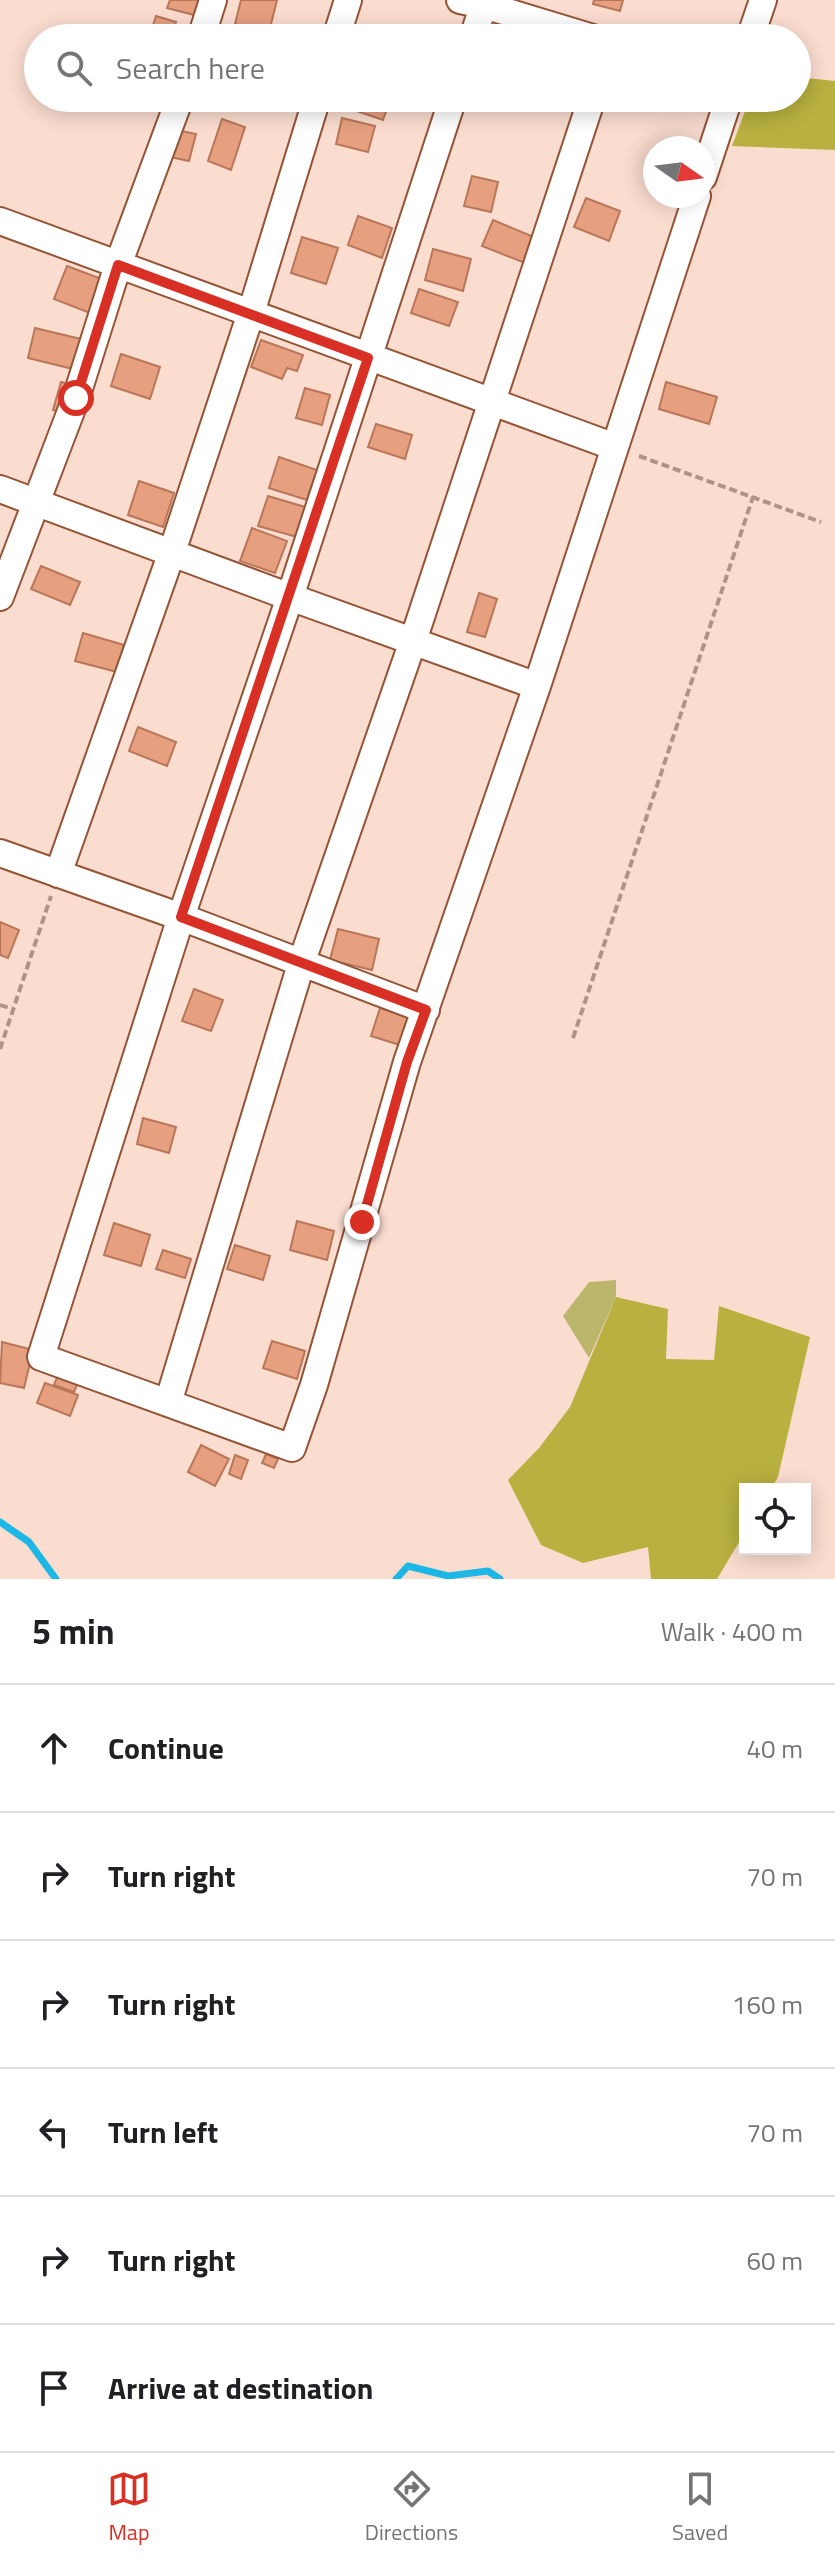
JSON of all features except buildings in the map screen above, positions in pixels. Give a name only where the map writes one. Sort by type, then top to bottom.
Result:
[{"type":"street","points":[[205,24],[213,0]]},
{"type":"street","points":[[340,24],[348,0]]},
{"type":"street","points":[[755,24],[763,0]]},
{"type":"street","points":[[475,24],[477,2],[548,24]]},
{"type":"street","points":[[0,597],[76,398],[118,265],[175,112]]},
{"type":"street","points":[[58,874],[172,552],[251,313],[313,112]]},
{"type":"street","points":[[448,112],[290,597],[181,917],[41,1357],[292,1448],[314,1385],[407,1062],[537,686],[693,208]]},
{"type":"street","points":[[168,1403],[302,961],[494,403],[588,112]]},
{"type":"street","points":[[715,141],[724,112]]},
{"type":"street","points":[[0,221],[615,447]]},
{"type":"street","points":[[0,489],[537,686]]},
{"type":"street","points":[[0,853],[302,961],[426,1010]]},
{"type":"path","points":[[615,447],[821,522]]},
{"type":"path","points":[[573,1038],[753,497]]},
{"type":"path","points":[[0,1049],[58,874]]},
{"type":"path","points":[[0,1005],[13,1009]]},
{"type":"shaded area","points":[[811,78],[835,81],[835,150],[732,146],[745,112],[811,112]]},
{"type":"shaded area","points":[[616,1280],[616,1297],[589,1358],[563,1316],[589,1282]]},
{"type":"shaded area","points":[[616,1297],[668,1309],[666,1359],[714,1360],[719,1306],[810,1337],[778,1477],[774,1483],[739,1483],[739,1542],[717,1579],[651,1579],[648,1547],[583,1563],[541,1545],[508,1480],[539,1448],[570,1407]]},
{"type":"waterway","points":[[0,1522],[29,1542],[56,1579]]},
{"type":"waterway","points":[[396,1579],[408,1566],[448,1576],[488,1571],[500,1579]]},
{"type":"route","points":[[76,398],[118,265],[368,358],[181,917],[426,1010],[407,1062],[362,1222]]}]
